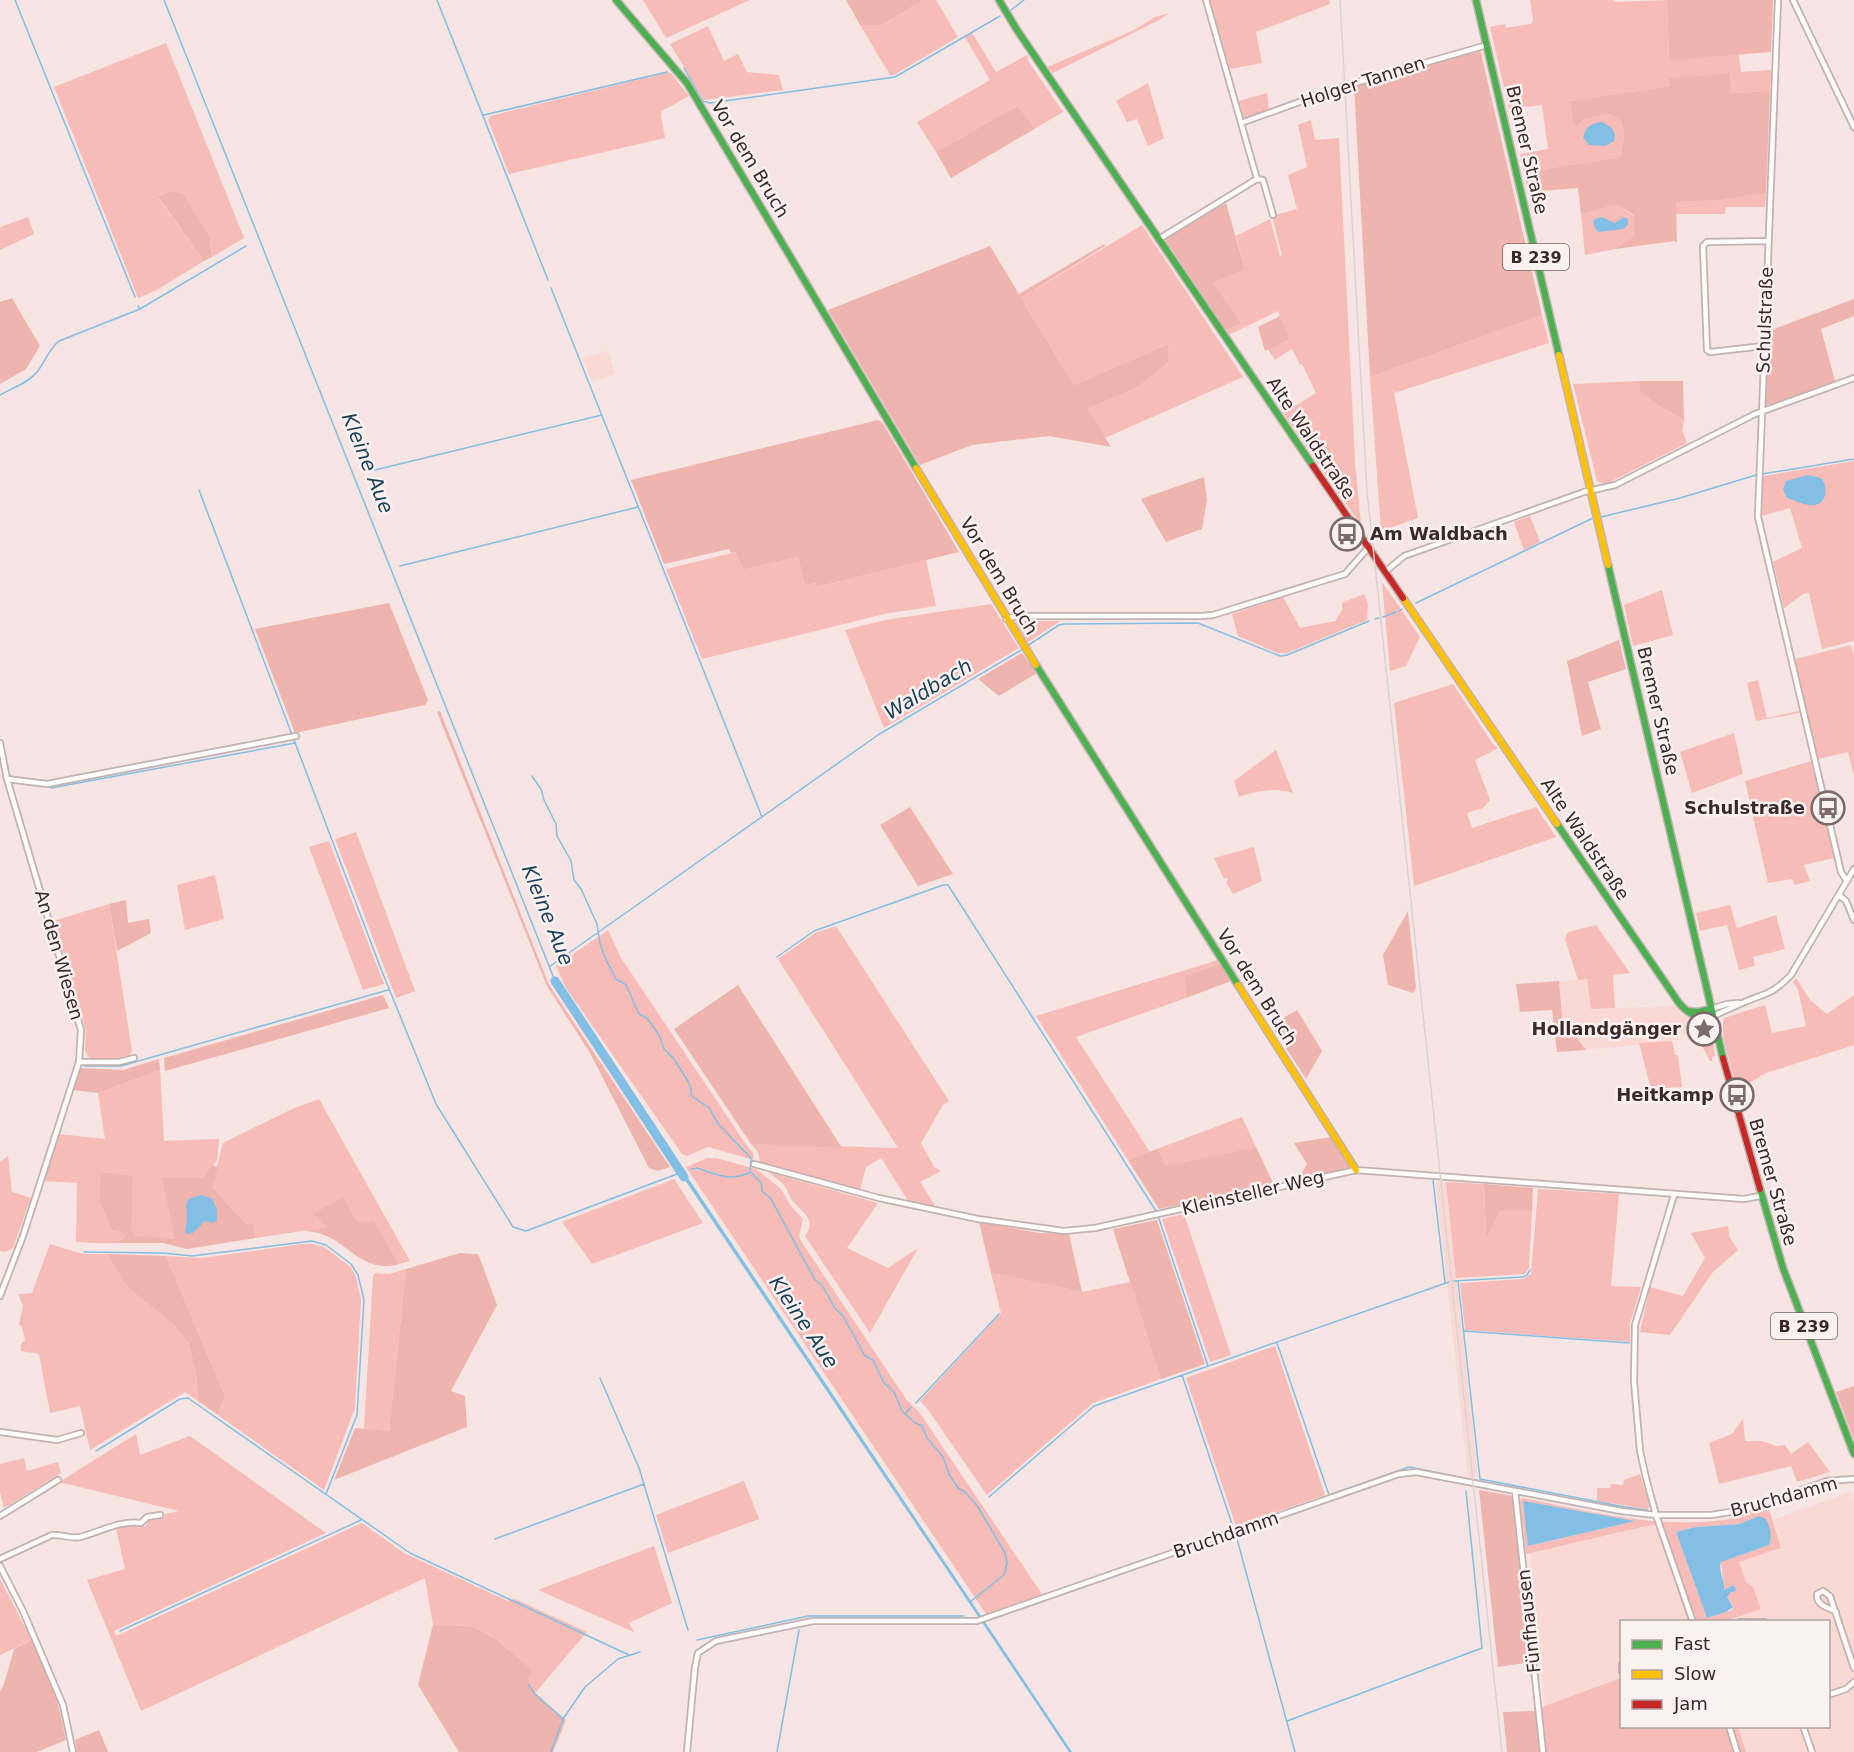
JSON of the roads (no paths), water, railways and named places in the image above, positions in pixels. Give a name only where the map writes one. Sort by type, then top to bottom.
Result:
[{"type":"street","name":"Vor dem Bruch","points":[[616,0],[687,83],[1006,619],[1356,1170]]},
{"type":"street","name":"Alte Waldstraße","points":[[999,0],[1368,548],[1683,1009],[1695,1017],[1712,1012]]},
{"type":"street","points":[[1206,0],[1257,179]]},
{"type":"street","name":"Bremer Straße","points":[[1476,0],[1729,1083],[1760,1196],[1783,1268],[1854,1454]]},
{"type":"street","name":"Schulstraße","points":[[1778,0],[1758,517],[1841,872],[1847,881]]},
{"type":"street","points":[[1793,0],[1854,127]]},
{"type":"street","name":"Holger Tannen","points":[[1241,123],[1344,86],[1487,45]]},
{"type":"street","points":[[1159,239],[1257,179],[1263,180],[1273,215]]},
{"type":"street","points":[[1764,346],[1710,352],[1707,350],[1703,246],[1707,242],[1768,241]]},
{"type":"street","points":[[1385,572],[1404,556],[1591,491],[1615,485],[1762,411],[1854,378]]},
{"type":"street","points":[[1006,619],[1016,616],[1213,615],[1345,574],[1368,548]]},
{"type":"street","points":[[7,779],[47,784],[296,736]]},
{"type":"street","name":"An den Wiesen","points":[[0,743],[3,772],[7,779],[81,1030],[79,1062],[23,1236],[0,1296]]},
{"type":"street","points":[[1712,1012],[1767,995],[1780,987],[1791,975],[1854,869]]},
{"type":"street","points":[[1839,895],[1846,901],[1854,920]]},
{"type":"street","points":[[79,1062],[119,1062],[134,1058]]},
{"type":"street","name":"Kleinsteller Weg","points":[[754,1164],[879,1198],[1042,1229],[1064,1231],[1095,1228],[1356,1170],[1674,1195],[1744,1199],[1760,1196]]},
{"type":"street","points":[[1674,1195],[1635,1325],[1634,1381],[1640,1451],[1656,1515],[1692,1620]]},
{"type":"street","points":[[0,1432],[57,1440],[81,1433]]},
{"type":"street","name":"Bruchdamm","points":[[687,1752],[698,1653],[716,1641],[813,1621],[977,1621],[1399,1474],[1416,1472],[1621,1511],[1656,1515],[1712,1515],[1743,1510],[1827,1481],[1854,1479]]},
{"type":"street","points":[[0,1516],[58,1480]]},
{"type":"street","name":"Fünfhausen","points":[[1515,1491],[1543,1752]]},
{"type":"street","points":[[0,1559],[52,1535],[79,1537],[100,1529],[131,1522],[141,1523],[147,1517],[160,1515]]},
{"type":"street","points":[[0,1566],[28,1622],[63,1705],[73,1752]]},
{"type":"street","points":[[1836,1612],[1820,1604],[1817,1594],[1823,1591],[1830,1596],[1836,1612],[1854,1668]]},
{"type":"street","points":[[1830,1694],[1846,1689],[1854,1682]]},
{"type":"street","points":[[1730,1728],[1737,1752]]},
{"type":"street","points":[[1804,1728],[1812,1752]]},
{"type":"water","points":[[1602,122],[1612,128],[1615,135],[1614,141],[1605,146],[1589,145],[1583,138],[1585,131],[1592,125]]},
{"type":"water","points":[[1602,217],[1615,223],[1623,217],[1628,219],[1628,225],[1623,229],[1599,232],[1593,222]]},
{"type":"water","points":[[1808,475],[1821,478],[1824,482],[1826,492],[1823,500],[1815,505],[1809,505],[1786,497],[1783,489],[1786,481]]},
{"type":"water","points":[[680,1166],[1072,1752],[1069,1752],[677,1168]]},
{"type":"water","points":[[202,1195],[212,1199],[217,1210],[217,1220],[213,1223],[205,1221],[193,1233],[186,1234],[187,1202],[191,1198]]},
{"type":"water","points":[[1523,1501],[1635,1521],[1528,1546]]},
{"type":"water","points":[[1759,1516],[1766,1519],[1769,1526],[1771,1535],[1769,1545],[1721,1562],[1724,1590],[1734,1585],[1736,1591],[1731,1592],[1727,1597],[1733,1607],[1726,1612],[1707,1618],[1676,1532],[1696,1527],[1739,1524]]},
{"type":"waterway","points":[[15,0],[135,297]]},
{"type":"waterway","name":"Kleine Aue","points":[[164,0],[555,981]]},
{"type":"waterway","points":[[437,0],[548,280]]},
{"type":"waterway","points":[[1011,10],[1024,0]]},
{"type":"waterway","points":[[684,68],[703,101],[710,103],[895,77],[1000,16]]},
{"type":"waterway","points":[[484,115],[667,72]]},
{"type":"waterway","points":[[138,306],[140,309],[246,246]]},
{"type":"waterway","points":[[551,288],[762,817]]},
{"type":"waterway","points":[[0,395],[33,376],[59,341],[140,309]]},
{"type":"waterway","points":[[375,470],[602,415]]},
{"type":"waterway","points":[[1601,517],[1680,498],[1756,475],[1854,459]]},
{"type":"waterway","points":[[199,490],[381,969],[436,1104],[513,1227],[526,1231],[685,1171]]},
{"type":"waterway","points":[[400,566],[638,507]]},
{"type":"waterway","points":[[1416,603],[1593,518]]},
{"type":"waterway","name":"Waldbach","points":[[1383,617],[1396,612]]},
{"type":"waterway","name":"Waldbach","points":[[1375,619],[1379,618]]},
{"type":"waterway","name":"Waldbach","points":[[1027,646],[1064,624],[1198,623],[1280,656],[1369,621]]},
{"type":"waterway","name":"Waldbach","points":[[549,967],[878,735],[1023,649]]},
{"type":"waterway","points":[[51,788],[295,743]]},
{"type":"waterway","points":[[532,776],[541,789],[556,824],[557,836],[571,861],[574,880],[581,889],[597,924],[600,944],[616,979],[626,985],[639,1014],[647,1018],[659,1035],[664,1049],[674,1059],[689,1083],[692,1096],[709,1108],[719,1125],[751,1158],[750,1171],[761,1183],[762,1191],[771,1199],[815,1280],[822,1285],[835,1308],[843,1316],[865,1356],[873,1360],[884,1383],[894,1392],[902,1411],[922,1426],[927,1438],[943,1457],[949,1474],[958,1488],[965,1492],[978,1507],[1005,1553],[1007,1563],[1004,1575],[970,1602]]},
{"type":"waterway","points":[[777,957],[814,931],[948,885],[1156,1211]]},
{"type":"waterway","name":"Kleine Aue","points":[[555,981],[684,1177]]},
{"type":"waterway","points":[[84,1066],[121,1066],[388,990]]},
{"type":"waterway","points":[[692,1169],[697,1168],[730,1177],[751,1172]]},
{"type":"waterway","points":[[1433,1180],[1445,1283]]},
{"type":"waterway","points":[[1158,1216],[1208,1366]]},
{"type":"waterway","points":[[84,1252],[163,1253],[192,1256],[312,1241],[326,1245],[351,1264],[358,1275],[364,1300],[357,1415],[326,1494]]},
{"type":"waterway","points":[[1454,1281],[1523,1277],[1530,1270]]},
{"type":"waterway","points":[[1458,1281],[1480,1479],[1647,1510]]},
{"type":"waterway","points":[[989,1497],[1094,1406],[1449,1282]]},
{"type":"waterway","points":[[916,1403],[999,1314]]},
{"type":"waterway","points":[[1464,1331],[1629,1343]]},
{"type":"waterway","points":[[1277,1343],[1329,1495],[1409,1467],[1454,1476]]},
{"type":"waterway","points":[[1182,1375],[1232,1524]]},
{"type":"waterway","points":[[600,1378],[639,1468],[688,1630]]},
{"type":"waterway","points":[[96,1451],[180,1399],[188,1398],[410,1553],[629,1655]]},
{"type":"waterway","points":[[906,1413],[911,1407]]},
{"type":"waterway","points":[[495,1539],[644,1484]]},
{"type":"waterway","points":[[1287,1721],[1482,1648],[1466,1491]]},
{"type":"waterway","points":[[120,1631],[361,1520]]},
{"type":"waterway","points":[[1237,1539],[1295,1752]]},
{"type":"waterway","points":[[697,1640],[808,1616],[964,1616]]},
{"type":"waterway","points":[[777,1752],[799,1630]]},
{"type":"waterway","points":[[551,1752],[563,1719],[585,1687],[618,1659],[640,1652]]},
{"type":"waterway","points":[[528,1684],[535,1694],[563,1719]]},
{"type":"railway","points":[[1340,0],[1367,491],[1502,1752]]},
{"type":"place","name":"Am Waldbach","points":[[1347,534]]},
{"type":"place","name":"Schulstraße","points":[[1828,808]]},
{"type":"place","name":"Hollandgänger","points":[[1704,1029]]},
{"type":"place","name":"Heitkamp","points":[[1737,1095]]}]
